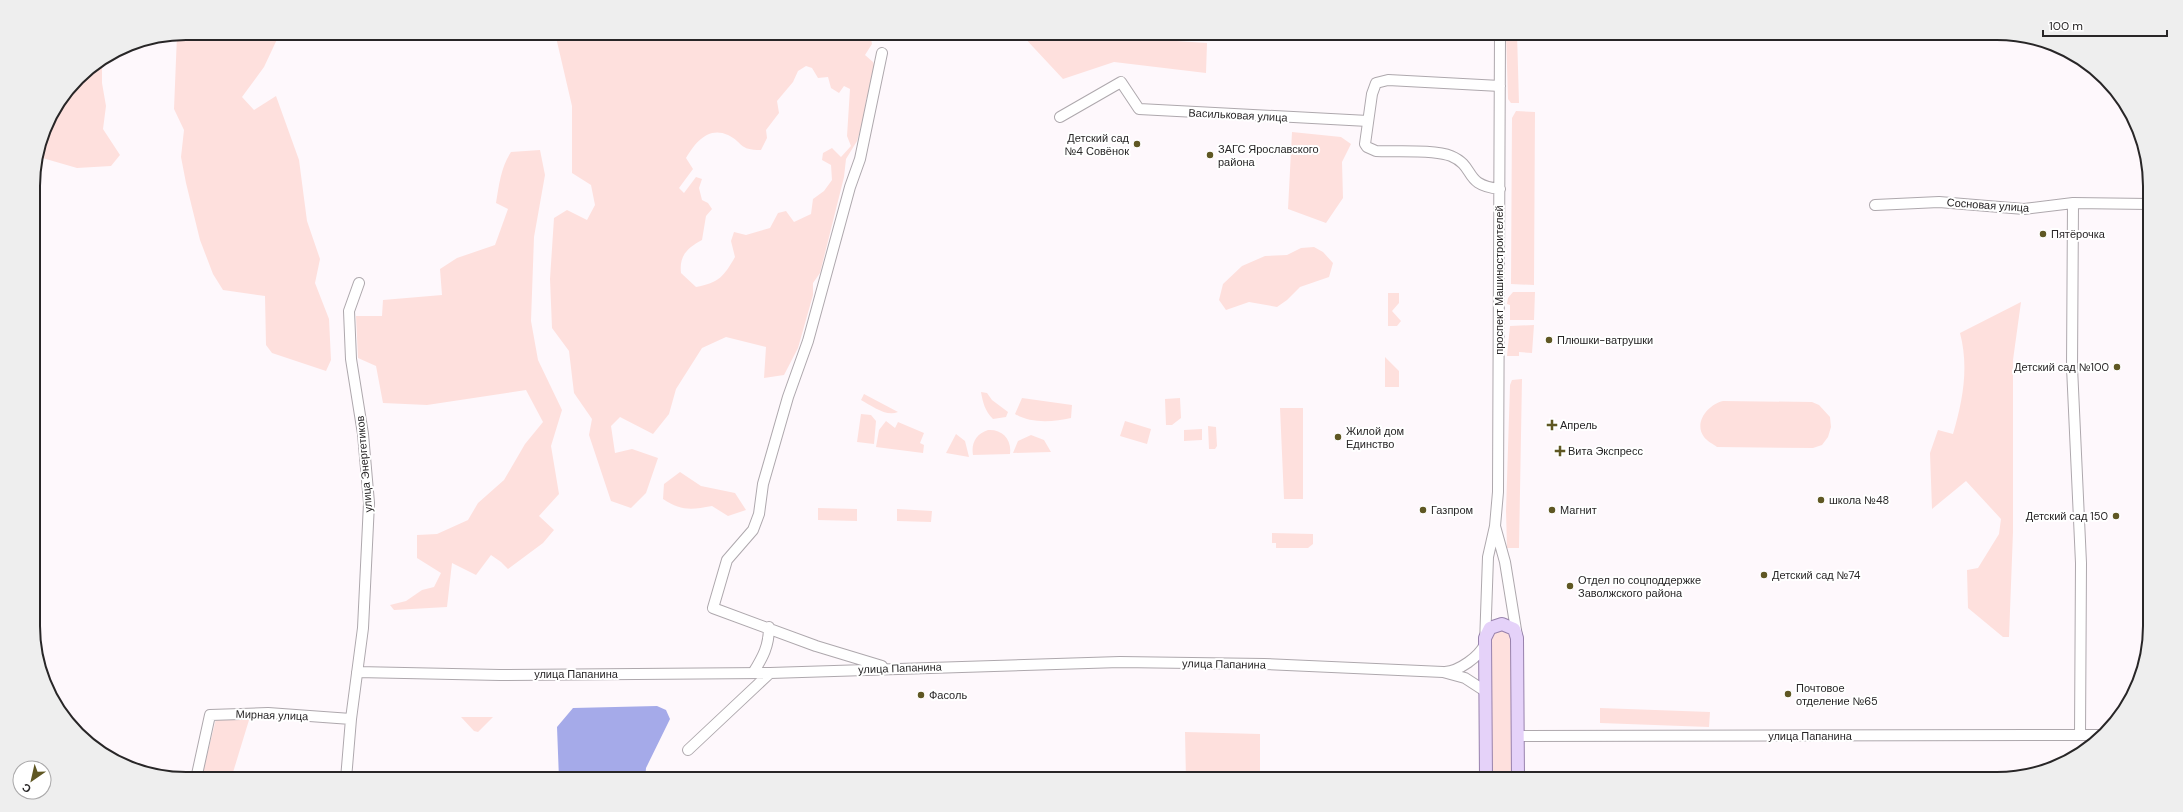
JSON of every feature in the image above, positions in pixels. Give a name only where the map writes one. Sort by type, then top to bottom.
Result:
[{"type":"main road","points":[[1485,641],[1488,630],[1498,624],[1511,627],[1516,632],[1517,638]]},
{"type":"main road","name":"проспект Машиностроителей","points":[[1517,638],[1518,772]]},
{"type":"main road","name":"проспект Машиностроителей","points":[[1485,641],[1486,772]]},
{"type":"street","name":"проспект Машиностроителей","points":[[1485,641],[1487,570],[1495,526],[1498,492],[1500,40]]},
{"type":"street","points":[[882,53],[860,159],[850,187],[808,341],[788,397],[763,484],[759,514],[753,530],[727,560],[713,608],[816,646],[889,668]]},
{"type":"street","points":[[1500,86],[1388,80],[1376,83],[1372,94],[1365,144],[1371,150],[1450,155],[1463,164],[1473,180],[1480,186],[1500,189]]},
{"type":"street","name":"Васильковая улица","points":[[1060,117],[1121,82],[1139,109],[1368,121]]},
{"type":"street","name":"Сосновая улица","points":[[1875,205],[1938,202],[2024,209],[2073,203],[2143,204]]},
{"type":"street","points":[[2073,203],[2072,367],[2080,563],[2080,735]]},
{"type":"street","name":"улица Энергетиков","points":[[357,672],[363,628],[369,503],[363,434],[351,359],[349,311],[359,283]]},
{"type":"street","name":"проспект Машиностроителей","points":[[1495,526],[1506,562],[1517,638]]},
{"type":"street","points":[[753,673],[765,655],[769,641],[769,628]]},
{"type":"street","name":"улица Папанина","points":[[1443,672],[1454,670],[1476,655],[1485,641]]},
{"type":"street","name":"улица Папанина","points":[[357,672],[500,675],[770,673],[889,668],[1127,662],[1264,664],[1443,672],[1465,678],[1485,692]]},
{"type":"street","points":[[347,772],[357,672]]},
{"type":"street","points":[[688,750],[770,673]]},
{"type":"street","name":"Мирная улица","points":[[198,772],[210,715],[268,713],[351,719]]},
{"type":"street","name":"улица Папанина","points":[[1518,736],[2094,735]]},
{"type":"shaded area","points":[[177,40],[277,40],[264,67],[242,97],[254,110],[276,96],[299,160],[307,221],[320,259],[315,283],[329,319],[331,360],[326,371],[272,353],[266,345],[265,296],[223,290],[213,274],[200,240],[186,183],[181,157],[184,130],[174,109]]},
{"type":"shaded area","points":[[557,40],[871,40],[872,44],[865,55],[873,62],[877,75],[873,89],[866,99],[865,115],[857,141],[846,159],[844,177],[820,273],[813,283],[813,295],[798,348],[784,375],[764,378],[766,347],[726,337],[702,348],[676,389],[669,414],[653,434],[620,417],[611,426],[615,453],[632,449],[658,458],[646,493],[631,508],[611,501],[589,435],[592,419],[574,393],[569,351],[552,328],[550,279],[554,218],[567,210],[587,220],[595,205],[591,185],[572,173],[572,106]],"holes":[[[806,66],[812,68],[818,78],[828,77],[831,88],[839,93],[844,86],[850,89],[847,136],[851,146],[841,157],[832,148],[823,153],[822,160],[831,165],[832,180],[824,191],[813,199],[811,214],[794,222],[786,211],[778,213],[770,228],[746,235],[734,232],[731,241],[735,257],[728,269],[716,281],[696,287],[681,273],[681,262],[688,249],[702,240],[706,216],[712,209],[708,203],[702,200],[699,188],[702,179],[696,177],[684,193],[679,188],[693,169],[686,158],[698,142],[708,134],[714,133],[728,135],[748,149],[761,150],[767,138],[766,130],[779,113],[777,101],[793,82],[798,71]]]},
{"type":"shaded area","points":[[1027,40],[1161,40],[1207,43],[1206,73],[1114,62],[1063,79]]},
{"type":"shaded area","points":[[1506,40],[1517,40],[1519,103],[1511,103],[1508,99]]},
{"type":"shaded area","points":[[102,67],[102,83],[106,106],[103,129],[120,155],[111,166],[77,168],[43,158],[45,149],[51,130],[70,97],[90,76]]},
{"type":"shaded area","points":[[1516,111],[1535,112],[1534,285],[1511,284],[1512,118]]},
{"type":"shaded area","points":[[1292,132],[1341,137],[1351,144],[1342,162],[1343,198],[1326,223],[1288,209]]},
{"type":"shaded area","points":[[540,150],[545,175],[534,237],[531,321],[538,360],[562,410],[551,446],[559,494],[539,516],[554,530],[543,543],[508,569],[491,555],[476,575],[452,563],[447,607],[394,610],[390,605],[406,601],[422,590],[434,587],[441,573],[417,558],[417,535],[437,534],[468,520],[478,503],[504,480],[525,444],[543,422],[526,390],[427,405],[383,403],[376,366],[358,358],[356,316],[382,316],[383,300],[442,295],[440,269],[457,258],[495,245],[508,209],[496,203],[499,183],[511,152]]},
{"type":"shaded area","points":[[1314,247],[1323,252],[1333,263],[1329,277],[1300,287],[1287,300],[1277,307],[1249,302],[1226,310],[1219,300],[1223,284],[1242,266],[1265,256],[1287,255],[1301,248]]},
{"type":"shaded area","points":[[1513,292],[1535,292],[1534,320],[1510,320],[1510,305],[1507,304],[1508,298]]},
{"type":"shaded area","points":[[1388,293],[1399,293],[1399,303],[1392,311],[1401,321],[1397,326],[1388,326]]},
{"type":"shaded area","points":[[2021,302],[2013,360],[2013,532],[2009,637],[2003,637],[1968,608],[1967,570],[1978,568],[1999,534],[2001,519],[1966,481],[1932,509],[1930,453],[1938,430],[1953,434],[1960,409],[1964,384],[1964,358],[1960,333]]},
{"type":"shaded area","points":[[1534,325],[1532,353],[1519,352],[1519,356],[1507,356],[1510,326]]},
{"type":"shaded area","points":[[1385,357],[1399,371],[1399,387],[1385,387]]},
{"type":"shaded area","points":[[1522,379],[1519,548],[1507,548],[1506,511],[1510,385],[1512,380]]},
{"type":"shaded area","points":[[981,392],[987,393],[992,400],[1008,412],[1006,417],[993,419],[985,407]]},
{"type":"shaded area","points":[[864,394],[898,412],[889,413],[874,408],[861,400]]},
{"type":"shaded area","points":[[1022,398],[1072,405],[1071,418],[1035,421],[1021,417],[1015,414]]},
{"type":"shaded area","points":[[1180,398],[1181,418],[1172,425],[1166,425],[1165,399]]},
{"type":"shaded area","points":[[1723,401],[1812,402],[1819,405],[1830,417],[1831,427],[1828,437],[1822,445],[1813,448],[1717,447],[1704,437],[1700,425],[1704,414],[1713,406]]},
{"type":"shaded area","points":[[1280,408],[1303,408],[1303,499],[1284,499]]},
{"type":"shaded area","points":[[861,414],[871,415],[876,421],[874,444],[857,442]]},
{"type":"shaded area","points":[[886,421],[895,428],[898,422],[924,433],[920,443],[924,445],[923,453],[876,447],[879,430]]},
{"type":"shaded area","points":[[1125,421],[1151,429],[1147,444],[1120,436]]},
{"type":"shaded area","points":[[1208,426],[1216,427],[1217,446],[1215,449],[1209,449]]},
{"type":"shaded area","points":[[1202,429],[1202,440],[1184,441],[1184,430]]},
{"type":"shaded area","points":[[988,430],[998,431],[1005,436],[1008,440],[1010,454],[973,455],[975,440],[980,434]]},
{"type":"shaded area","points":[[956,434],[965,441],[969,457],[946,453]]},
{"type":"shaded area","points":[[1031,435],[1044,440],[1051,452],[1013,453],[1018,441]]},
{"type":"shaded area","points":[[680,472],[701,486],[735,493],[746,510],[728,516],[712,506],[692,509],[681,508],[669,503],[663,499],[664,484]]},
{"type":"shaded area","points":[[818,508],[857,509],[857,521],[818,520]]},
{"type":"shaded area","points":[[897,509],[932,511],[931,522],[897,521]]},
{"type":"shaded area","points":[[1272,533],[1313,534],[1313,544],[1308,548],[1276,548],[1276,543],[1272,543]]},
{"type":"shaded area","points":[[1502,630],[1509,633],[1511,639],[1512,772],[1492,772],[1492,638],[1494,632]]},
{"type":"shaded area","points":[[1600,708],[1710,712],[1709,727],[1600,723]]},
{"type":"shaded area","points":[[461,717],[493,717],[478,732],[474,731]]},
{"type":"shaded area","points":[[216,719],[249,720],[233,772],[203,772]]},
{"type":"shaded area","points":[[1185,732],[1260,734],[1260,772],[1186,772]]},
{"type":"water","points":[[657,706],[666,710],[670,719],[646,768],[646,772],[559,772],[557,727],[573,708]]},
{"type":"place","name":"Детский сад №4 Совёнок","points":[[1137,144]]},
{"type":"place","name":"ЗАГС Ярославского района","points":[[1210,155]]},
{"type":"place","name":"Пятёрочка","points":[[2043,234]]},
{"type":"place","name":"Плюшки-ватрушки","points":[[1549,340]]},
{"type":"place","name":"Детский сад №100","points":[[2117,367]]},
{"type":"place","name":"Апрель","points":[[1552,425]]},
{"type":"place","name":"Жилой дом Единство","points":[[1338,437]]},
{"type":"place","name":"Вита Экспресс","points":[[1560,451]]},
{"type":"place","name":"школа №48","points":[[1821,500]]},
{"type":"place","name":"Газпром","points":[[1423,510]]},
{"type":"place","name":"Магнит","points":[[1552,510]]},
{"type":"place","name":"Детский сад 150","points":[[2116,516]]},
{"type":"place","name":"Детский сад №74","points":[[1764,575]]},
{"type":"place","name":"Отдел по соцподдержке Заволжского района","points":[[1570,586]]},
{"type":"place","name":"Почтовое отделение №65","points":[[1788,694]]},
{"type":"place","name":"Фасоль","points":[[921,695]]}]
